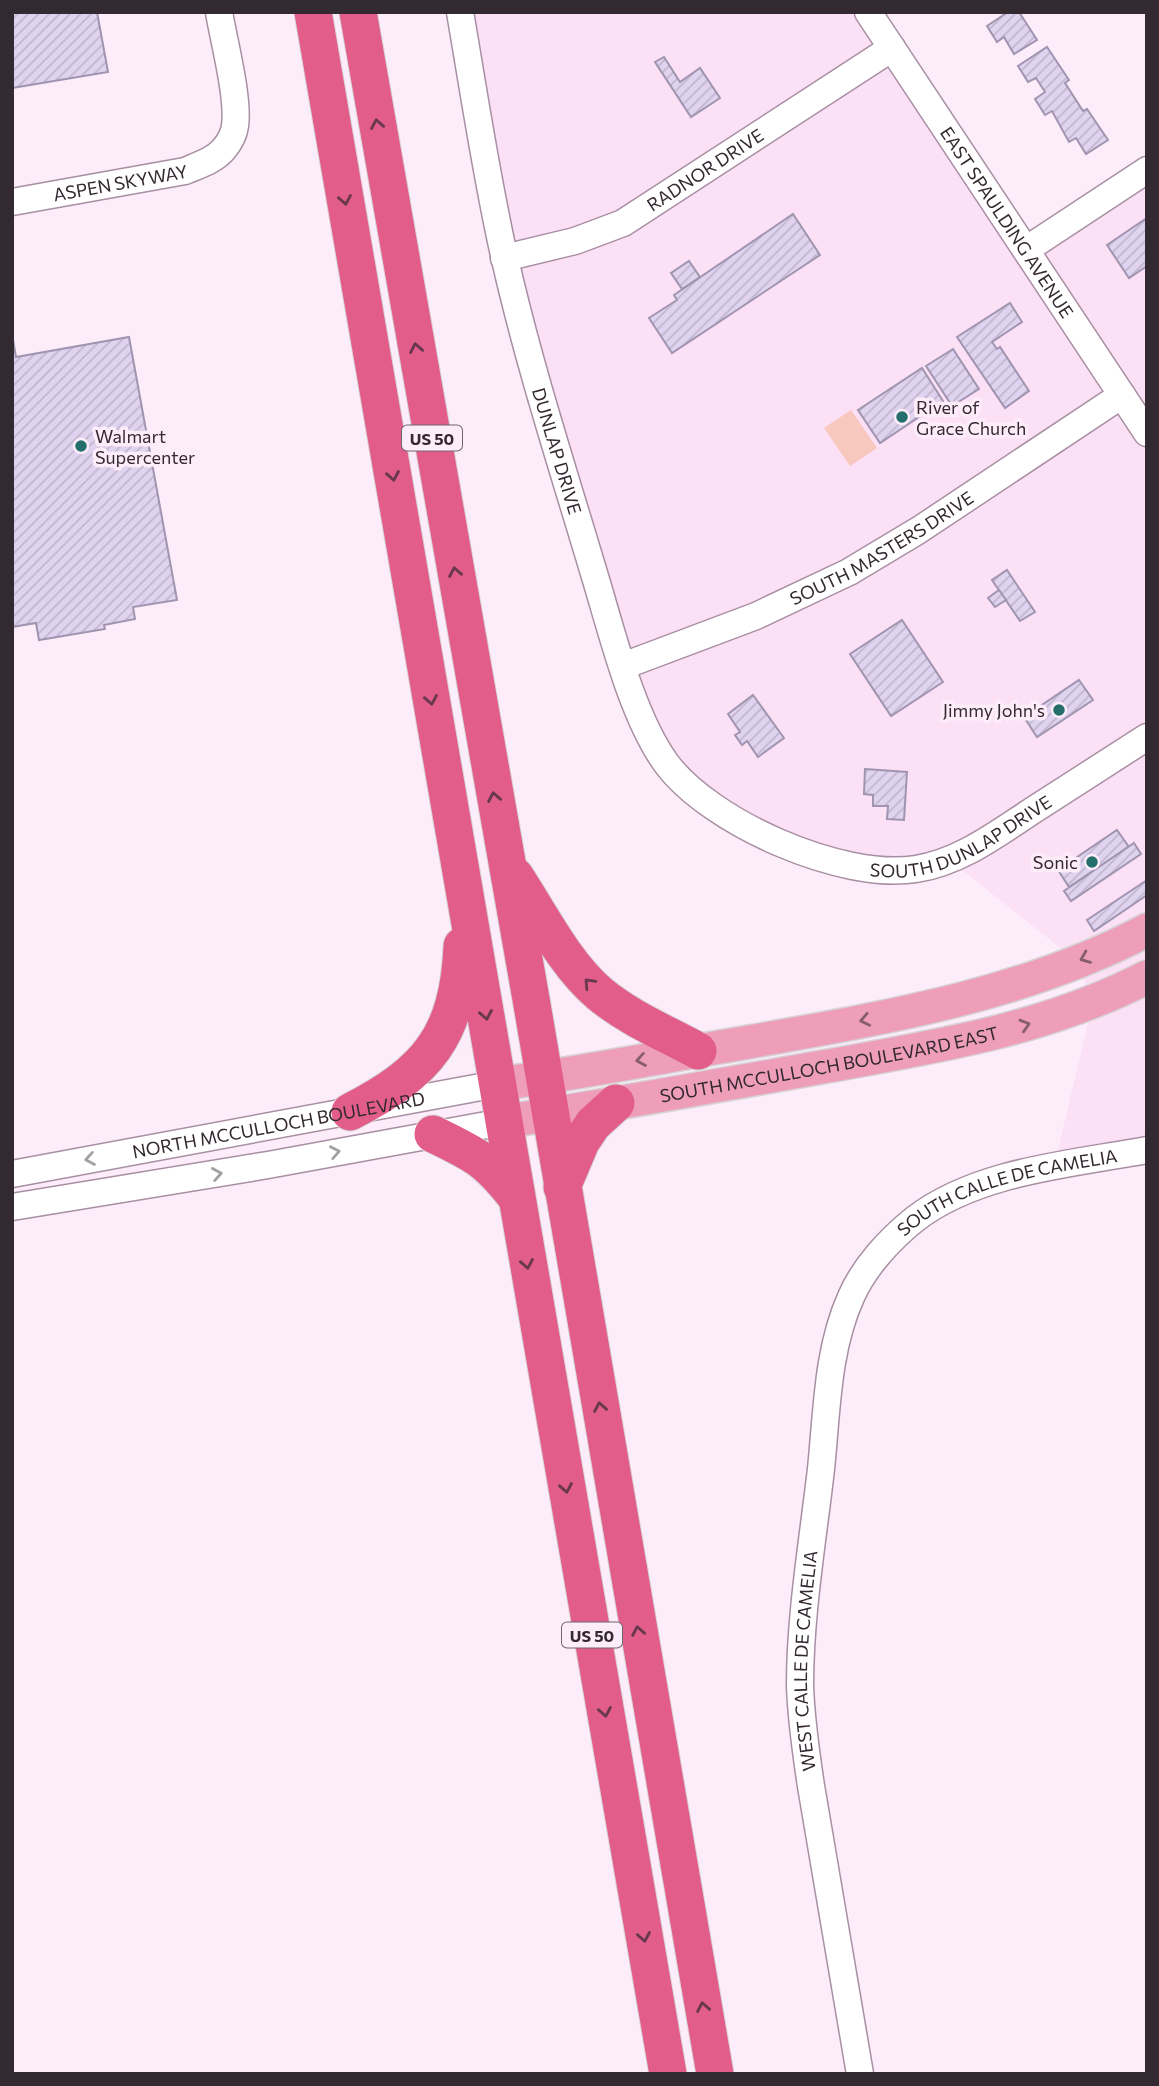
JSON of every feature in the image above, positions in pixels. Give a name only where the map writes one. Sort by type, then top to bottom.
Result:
[{"type":"highway","name":"US 50","points":[[313,12],[668,2074]]},
{"type":"highway","name":"US 50","points":[[358,12],[715,2074]]},
{"type":"highway","points":[[506,864],[574,967],[598,992],[622,1010],[698,1051]]},
{"type":"highway","points":[[350,1112],[380,1097],[423,1064],[446,1028],[461,972],[465,900]]},
{"type":"highway","points":[[562,1187],[581,1142],[593,1124],[616,1103]]},
{"type":"highway","points":[[433,1134],[481,1158],[495,1170],[516,1197]]},
{"type":"main road","name":"SOUTH MCCULLOCH BOULEVARD EAST","points":[[544,1078],[837,1026],[979,994],[1057,969],[1147,930]]},
{"type":"main road","name":"SOUTH MCCULLOCH BOULEVARD EAST","points":[[503,1122],[935,1047],[1051,1017],[1147,977]]},
{"type":"main road","name":"NORTH MCCULLOCH BOULEVARD","points":[[498,1084],[544,1078]]},
{"type":"street","name":"ASPEN SKYWAY","points":[[12,202],[185,171],[211,160],[222,151],[231,139],[235,127],[235,107],[219,12]]},
{"type":"street","name":"DUNLAP DRIVE","points":[[460,12],[504,258],[541,395],[623,666],[652,737],[669,766],[708,804],[761,834]]},
{"type":"street","name":"EAST SPAULDING AVENUE","points":[[868,12],[1147,433]]},
{"type":"street","name":"RADNOR DRIVE","points":[[504,258],[575,241],[623,223],[892,48]]},
{"type":"street","points":[[1027,249],[1147,170]]},
{"type":"street","name":"SOUTH MASTERS DRIVE","points":[[623,666],[756,616],[849,572],[919,530],[1122,395]]},
{"type":"street","name":"SOUTH DUNLAP DRIVE","points":[[761,834],[808,853],[864,867],[895,870],[927,867],[949,860],[982,843],[1147,737]]},
{"type":"street","name":"NORTH MCCULLOCH BOULEVARD","points":[[12,1174],[498,1084]]},
{"type":"street","name":"NORTH MCCULLOCH BOULEVARD","points":[[12,1208],[503,1122]]},
{"type":"street","name":"SOUTH CALLE DE CAMELIA","points":[[879,1255],[915,1219],[965,1191],[1029,1172],[1147,1150]]},
{"type":"street","name":"WEST CALLE DE CAMELIA","points":[[860,2074],[811,1786],[804,1739],[800,1675],[835,1347],[852,1294],[879,1255]]},
{"type":"shaded area","points":[[460,12],[868,12],[1027,249],[1147,170],[1147,1150],[1054,1167],[1093,1002],[1077,961],[949,860],[821,856],[669,766],[547,418]]},
{"type":"shaded area","points":[[851,410],[877,448],[850,466],[824,428]]},
{"type":"building","points":[[12,12],[97,12],[108,72],[12,88]]},
{"type":"building","points":[[1008,12],[1019,12],[1037,40],[1014,54],[1004,37],[997,42],[987,26]]},
{"type":"building","points":[[1047,47],[1069,80],[1065,83],[1083,111],[1087,109],[1108,140],[1086,154],[1076,138],[1069,142],[1052,111],[1045,115],[1035,99],[1045,92],[1036,78],[1028,82],[1018,66]]},
{"type":"building","points":[[664,57],[680,82],[700,68],[720,98],[691,117],[655,62]]},
{"type":"building","points":[[793,214],[820,255],[672,353],[649,318],[677,300],[674,295]]},
{"type":"building","points":[[1147,218],[1147,266],[1129,278],[1107,245]]},
{"type":"building","points":[[689,261],[700,277],[682,289],[671,273]]},
{"type":"building","points":[[1010,303],[1022,322],[992,342],[997,349],[1000,347],[1029,391],[1005,408],[957,337]]},
{"type":"building","name":"Walmart Supercenter","points":[[12,334],[16,357],[129,337],[177,600],[133,607],[135,619],[104,625],[105,629],[39,640],[36,623],[12,627]]},
{"type":"building","points":[[953,349],[979,389],[952,406],[926,366]]},
{"type":"building","points":[[922,368],[943,401],[880,443],[858,410]]},
{"type":"building","points":[[1007,570],[1035,612],[1020,621],[992,580]]},
{"type":"building","points":[[999,590],[1006,600],[995,607],[988,598]]},
{"type":"building","points":[[902,620],[943,682],[891,716],[850,654]]},
{"type":"building","points":[[1079,680],[1093,700],[1037,737],[1024,717]]},
{"type":"building","points":[[753,695],[784,738],[758,757],[747,741],[742,745],[735,735],[740,732],[728,714]]},
{"type":"building","points":[[865,769],[907,772],[904,820],[887,819],[888,806],[873,806],[873,795],[864,794]]},
{"type":"building","points":[[1117,830],[1129,847],[1069,887],[1058,870]]},
{"type":"building","points":[[1134,843],[1141,854],[1071,901],[1064,891]]},
{"type":"building","points":[[1147,880],[1147,895],[1094,931],[1087,920]]},
{"type":"place","name":"River of Grace Church","points":[[902,417]]},
{"type":"place","name":"Walmart Supercenter","points":[[81,446]]},
{"type":"place","name":"Jimmy John's","points":[[1059,710]]},
{"type":"place","name":"Sonic","points":[[1092,862]]}]
